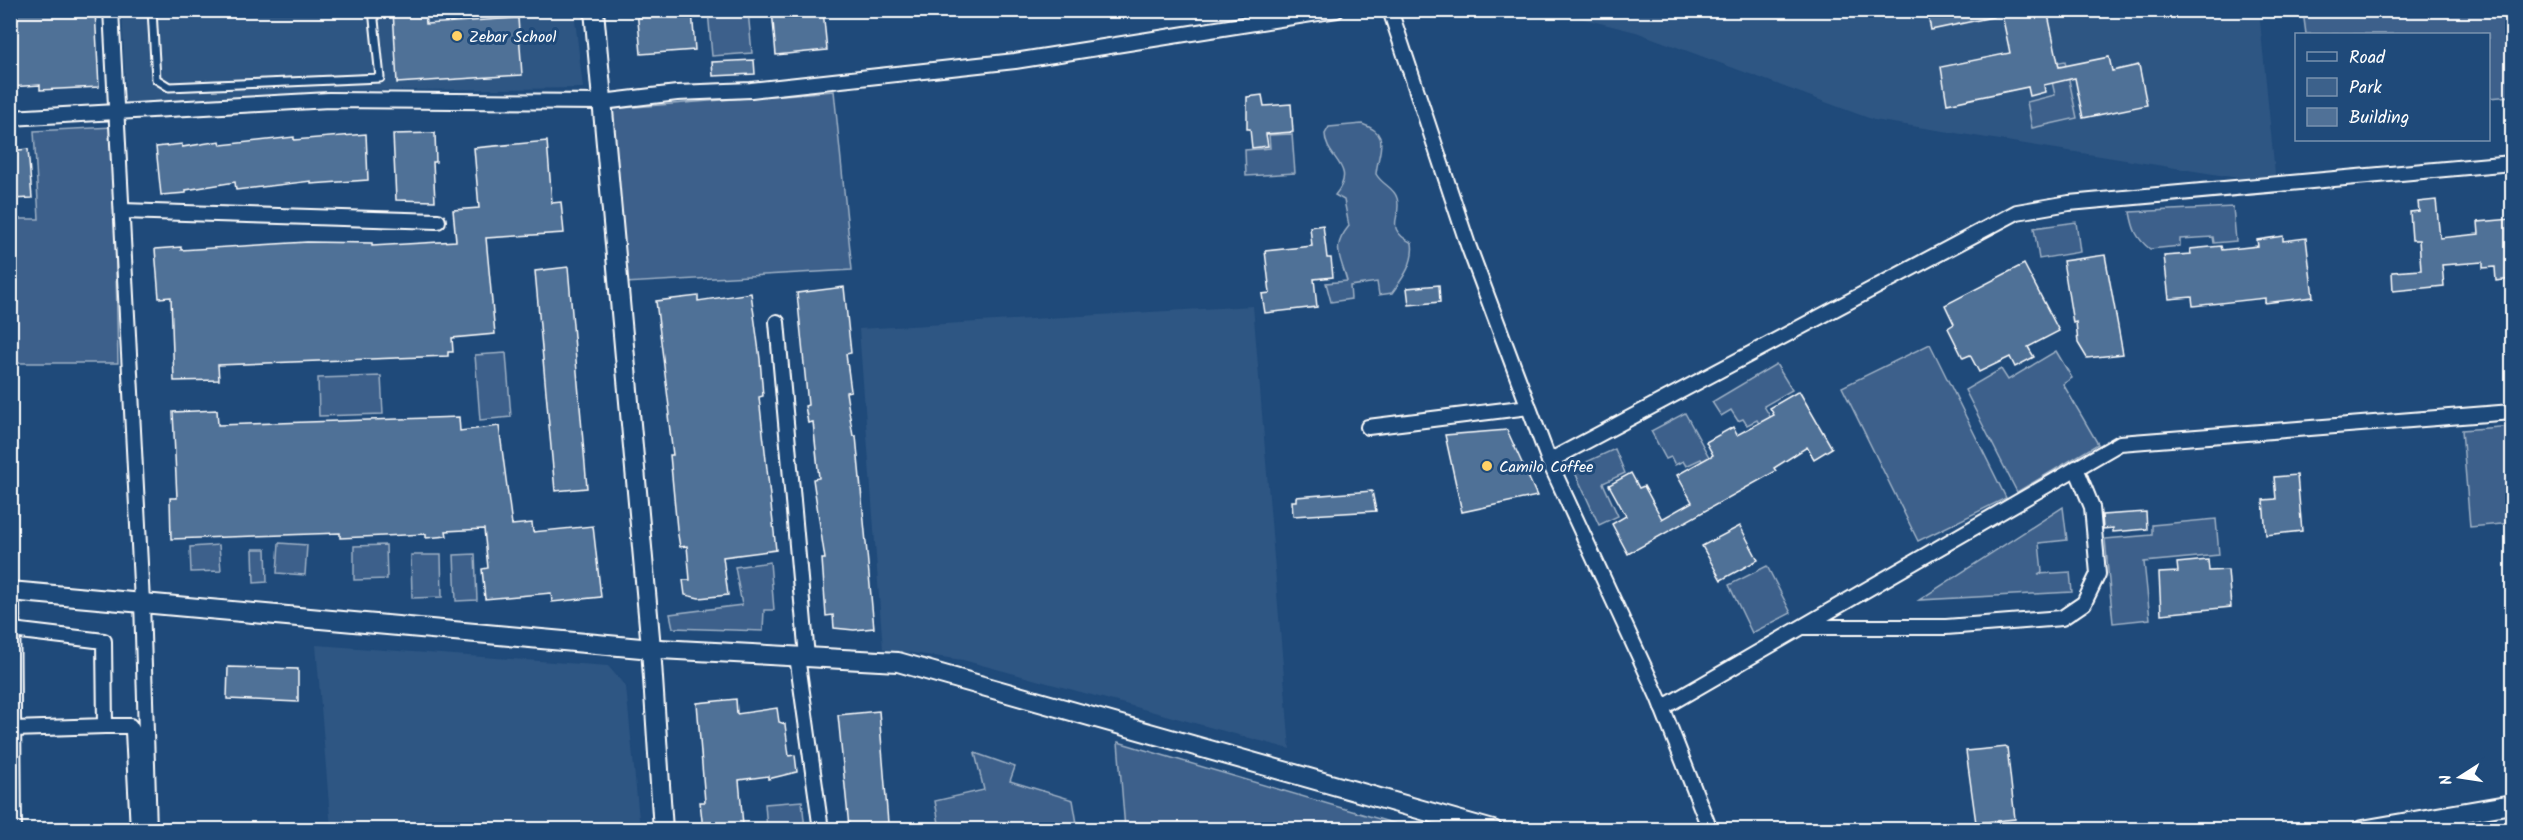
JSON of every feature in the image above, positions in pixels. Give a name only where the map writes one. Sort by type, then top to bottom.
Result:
[{"type":"street","points":[[111,10],[142,602],[148,830]]},
{"type":"street","points":[[594,10],[651,648],[663,830]]},
{"type":"street","points":[[10,118],[117,114],[329,100],[602,102],[677,93],[751,90],[1016,61],[1338,10]]},
{"type":"street","points":[[1390,10],[1468,245],[1549,461],[1662,708],[1710,830]]},
{"type":"street","points":[[1549,461],[2017,212],[2069,203],[2512,163]]},
{"type":"street","points":[[122,211],[438,221]]},
{"type":"street","points":[[777,322],[802,656],[820,830]]},
{"type":"street","points":[[1368,427],[1529,407]]},
{"type":"street","points":[[1662,708],[2120,443],[2512,412]]},
{"type":"street","points":[[1802,627],[1947,627],[2062,618],[2084,603],[2098,574],[2092,507],[2076,468]]},
{"type":"street","points":[[14,830],[11,591],[651,648],[908,664],[1493,830]]},
{"type":"street","points":[[12,630],[104,641],[105,726]]},
{"type":"street","points":[[13,729],[130,726],[133,731],[138,830]]},
{"type":"street","points":[[2362,830],[2512,804]]},
{"type":"lane","points":[[152,10],[156,80],[169,87],[380,78],[373,10]]},
{"type":"shaded area","points":[[122,11],[574,11],[583,88],[326,91],[126,104]]},
{"type":"shaded area","points":[[1552,11],[2259,11],[2276,184],[1874,120],[1636,32]]},
{"type":"shaded area","points":[[1253,306],[1290,749],[963,660],[883,649],[859,329]]},
{"type":"shaded area","points":[[316,645],[608,666],[626,687],[640,829],[331,829]]},
{"type":"green space","points":[[708,11],[748,11],[752,53],[712,56]]},
{"type":"green space","points":[[2303,11],[2512,11],[2512,96],[2490,98],[2490,33],[2306,33]]},
{"type":"green space","points":[[2065,61],[2077,118],[2032,128],[2027,102],[2055,95],[2048,64]]},
{"type":"green space","points":[[834,91],[852,270],[625,283],[610,109]]},
{"type":"green space","points":[[1362,124],[1371,128],[1380,138],[1376,174],[1391,188],[1397,198],[1396,227],[1403,237],[1412,243],[1412,257],[1404,276],[1392,293],[1379,295],[1377,282],[1350,286],[1351,299],[1331,302],[1326,283],[1347,281],[1339,246],[1349,226],[1344,200],[1335,195],[1344,177],[1339,163],[1326,143],[1325,134],[1329,127]]},
{"type":"green space","points":[[113,127],[118,363],[11,363],[11,219],[39,219],[34,131]]},
{"type":"green space","points":[[1292,134],[1295,173],[1246,176],[1245,150],[1270,148],[1269,135]]},
{"type":"green space","points":[[2233,207],[2236,241],[2214,243],[2213,237],[2180,239],[2180,246],[2150,249],[2136,233],[2130,212]]},
{"type":"green space","points":[[2076,222],[2080,252],[2039,259],[2034,228]]},
{"type":"green space","points":[[1930,344],[2006,498],[1918,541],[1842,387]]},
{"type":"green space","points":[[2056,351],[2072,378],[2063,384],[2098,444],[2017,492],[1965,390],[2001,369],[2008,380]]},
{"type":"green space","points":[[506,353],[511,417],[480,420],[475,355]]},
{"type":"green space","points":[[1776,364],[1792,390],[1764,406],[1779,432],[1768,438],[1757,420],[1747,425],[1743,419],[1738,421],[1731,410],[1721,416],[1712,402]]},
{"type":"green space","points":[[381,376],[383,414],[319,416],[318,378]]},
{"type":"green space","points":[[1685,413],[1715,468],[1708,471],[1701,459],[1686,466],[1683,461],[1675,465],[1671,457],[1666,459],[1651,431]]},
{"type":"green space","points":[[2512,426],[2512,523],[2470,527],[2462,430]]},
{"type":"green space","points":[[1615,449],[1625,473],[1603,483],[1618,516],[1599,525],[1573,468]]},
{"type":"green space","points":[[2063,507],[2067,540],[2039,543],[2042,572],[2038,574],[2070,572],[2072,592],[1919,600]]},
{"type":"green space","points":[[2216,519],[2219,555],[2144,562],[2150,619],[2113,623],[2105,539],[2152,535],[2152,525]]},
{"type":"green space","points":[[279,543],[307,545],[305,575],[277,573]]},
{"type":"green space","points":[[219,545],[221,571],[191,572],[190,547]]},
{"type":"green space","points":[[386,545],[387,579],[354,580],[354,546]]},
{"type":"green space","points":[[253,549],[266,549],[267,582],[254,583]]},
{"type":"green space","points":[[475,554],[477,600],[456,601],[454,555]]},
{"type":"green space","points":[[411,555],[441,555],[442,597],[412,598]]},
{"type":"green space","points":[[770,562],[774,610],[764,610],[763,631],[673,628],[670,614],[742,605],[735,567]]},
{"type":"green space","points":[[1767,566],[1791,613],[1752,633],[1729,585]]},
{"type":"green space","points":[[1118,742],[1413,829],[1125,829]]},
{"type":"green space","points":[[975,753],[1015,767],[1010,781],[1073,800],[1078,829],[940,829],[935,801],[984,790]]},
{"type":"green space","points":[[802,801],[805,829],[767,829],[765,804]]},
{"type":"building","points":[[95,10],[99,87],[40,90],[40,85],[10,87],[10,12]]},
{"type":"building","name":"Zebar School","points":[[393,10],[425,10],[426,24],[518,18],[522,75],[397,83]]},
{"type":"building","points":[[637,10],[692,10],[695,50],[641,54]]},
{"type":"building","points":[[772,10],[823,10],[827,50],[776,55]]},
{"type":"building","points":[[1927,10],[1992,10],[1993,17],[1931,30]]},
{"type":"building","points":[[2001,10],[2047,10],[2059,67],[2109,57],[2112,71],[2139,65],[2147,105],[2083,118],[2075,78],[2044,85],[2045,92],[2030,96],[2028,87],[1947,104],[1941,67],[2010,53]]},
{"type":"building","points":[[754,60],[755,74],[713,76],[712,62]]},
{"type":"building","points":[[1262,95],[1264,106],[1291,104],[1293,132],[1266,134],[1268,146],[1252,148],[1250,129],[1247,129],[1247,97]]},
{"type":"building","points":[[435,133],[436,162],[433,162],[435,201],[396,200],[393,134]]},
{"type":"building","points":[[366,134],[368,180],[311,184],[311,181],[236,190],[235,182],[186,190],[186,193],[161,195],[156,147],[182,144],[182,147],[220,141],[221,145],[294,137],[294,140]]},
{"type":"building","points":[[547,141],[552,203],[561,202],[564,233],[486,238],[495,334],[452,338],[453,352],[448,352],[448,356],[218,365],[219,380],[174,381],[171,297],[159,298],[155,249],[181,247],[181,250],[307,242],[372,243],[372,246],[456,241],[453,210],[479,208],[474,148]]},
{"type":"building","points":[[28,149],[32,198],[10,199],[10,151]]},
{"type":"building","points":[[2436,200],[2440,238],[2479,234],[2478,222],[2512,219],[2512,279],[2496,281],[2495,267],[2483,268],[2483,262],[2442,265],[2444,286],[2393,291],[2392,272],[2421,270],[2419,240],[2412,240],[2410,212],[2419,211],[2418,202]]},
{"type":"building","points":[[1323,225],[1327,258],[1331,258],[1333,277],[1314,279],[1317,307],[1265,313],[1262,294],[1270,293],[1265,251],[1312,246],[1310,227]]},
{"type":"building","points":[[2283,236],[2283,241],[2306,238],[2313,297],[2265,303],[2265,298],[2193,306],[2192,297],[2169,299],[2164,256],[2191,254],[2190,249],[2221,246],[2222,250],[2258,246],[2257,240]]},
{"type":"building","points":[[2105,255],[2123,354],[2087,358],[2078,343],[2076,322],[2073,323],[2063,261]]},
{"type":"building","points":[[2024,264],[2059,331],[2028,347],[2034,357],[2015,367],[2010,357],[1979,372],[1970,355],[1963,358],[1948,328],[1954,324],[1945,305]]},
{"type":"building","points":[[568,267],[587,488],[555,491],[535,271]]},
{"type":"building","points":[[1439,285],[1440,302],[1409,305],[1407,288]]},
{"type":"building","points":[[844,287],[851,353],[846,354],[851,391],[846,392],[853,436],[856,436],[874,628],[854,630],[834,628],[833,615],[826,616],[822,559],[825,559],[813,479],[819,478],[813,422],[808,423],[805,406],[808,405],[797,293]]},
{"type":"building","points":[[751,293],[760,359],[763,396],[759,397],[776,550],[723,557],[728,595],[699,598],[685,595],[683,580],[690,580],[687,546],[680,547],[677,529],[670,455],[673,455],[668,415],[670,415],[656,301],[698,296],[698,301]]},
{"type":"building","points":[[1799,391],[1832,448],[1814,459],[1807,447],[1774,468],[1776,471],[1628,554],[1612,524],[1626,516],[1609,485],[1631,473],[1639,488],[1644,486],[1662,519],[1692,502],[1677,475],[1713,455],[1706,442],[1733,427],[1737,435],[1774,415],[1770,408]]},
{"type":"building","points":[[217,410],[218,425],[459,417],[460,431],[499,426],[512,525],[532,523],[533,532],[593,526],[601,597],[552,602],[551,593],[485,599],[482,569],[488,568],[484,529],[446,531],[447,536],[426,538],[426,534],[340,538],[340,533],[171,539],[170,498],[177,498],[173,412]]},
{"type":"building","name":"Camilo Coffee","points":[[1507,430],[1537,496],[1462,512],[1445,435]]},
{"type":"building","points":[[2297,475],[2302,531],[2266,535],[2263,500],[2276,499],[2274,477]]},
{"type":"building","points":[[1372,491],[1376,511],[1293,516],[1292,501],[1296,501],[1296,497]]},
{"type":"building","points":[[2146,512],[2147,529],[2113,532],[2113,528],[2103,529],[2102,515]]},
{"type":"building","points":[[1740,526],[1758,560],[1721,580],[1702,546]]},
{"type":"building","points":[[2208,560],[2209,571],[2228,570],[2231,607],[2161,614],[2159,573],[2178,572],[2177,563]]},
{"type":"building","points":[[228,667],[298,669],[298,702],[227,699]]},
{"type":"building","points":[[736,699],[737,714],[777,708],[779,722],[785,724],[789,756],[795,755],[797,772],[768,779],[768,776],[739,780],[743,825],[703,829],[700,802],[705,802],[697,703]]},
{"type":"building","points":[[879,711],[888,823],[849,827],[838,715]]},
{"type":"building","points":[[2007,747],[2015,819],[1976,823],[1966,751]]},
{"type":"place","name":"Zebar School","points":[[457,36]]},
{"type":"place","name":"Camilo Coffee","points":[[1487,466]]}]
